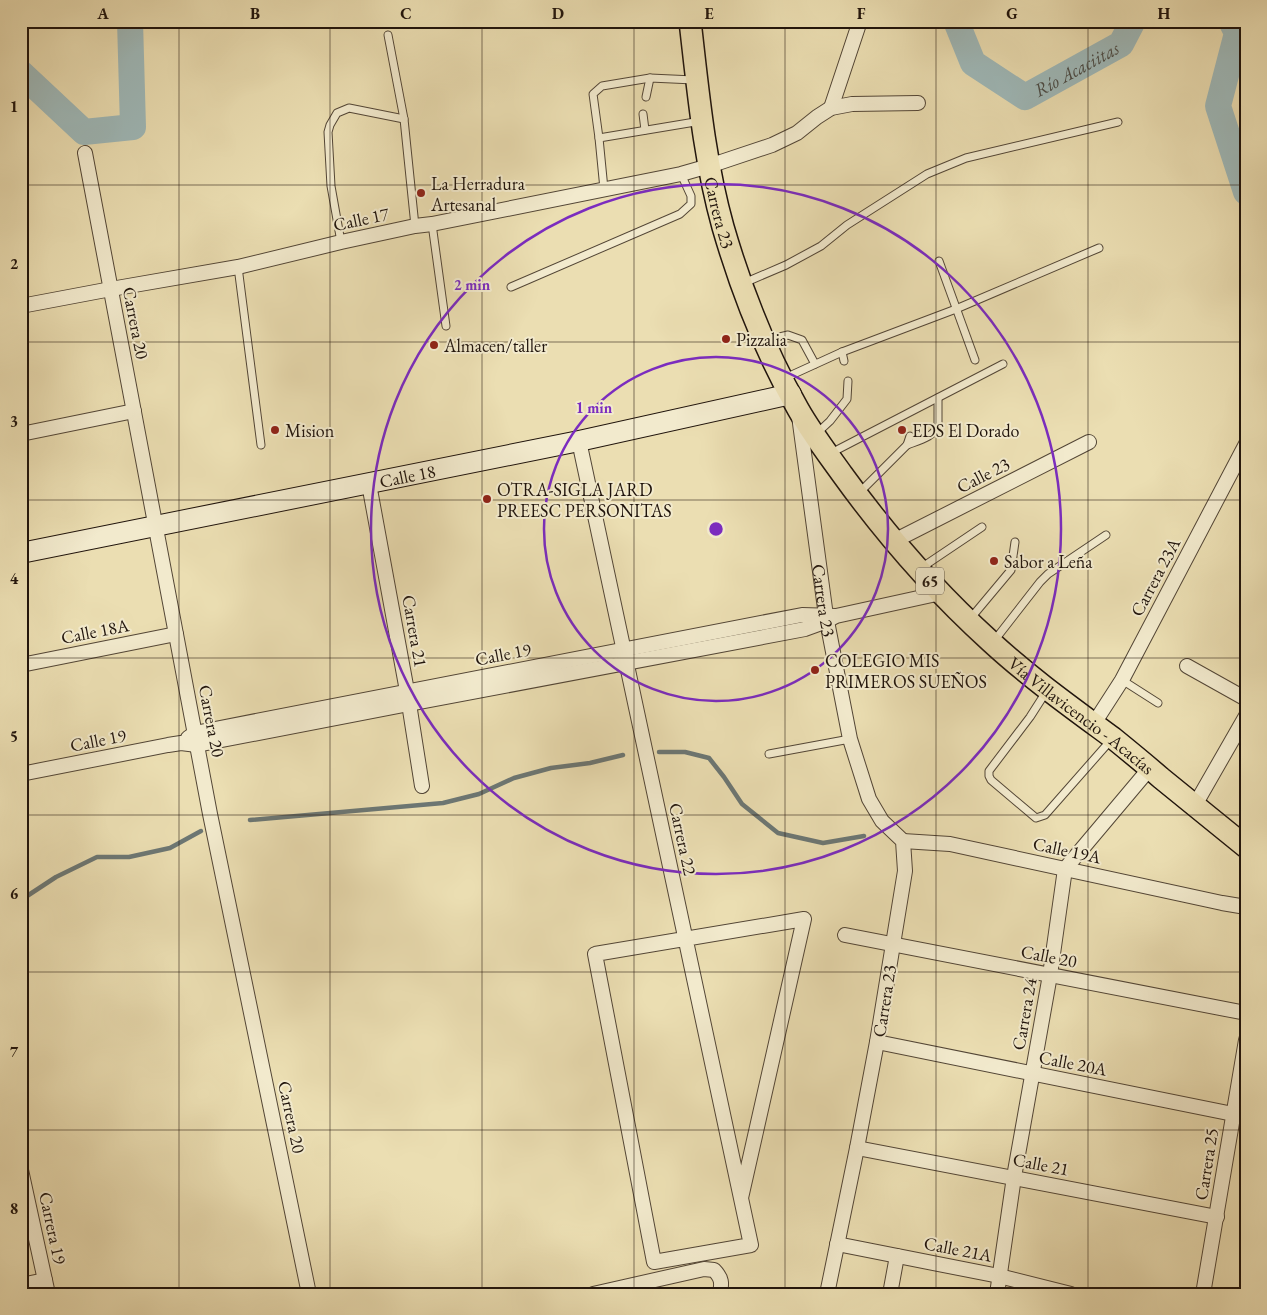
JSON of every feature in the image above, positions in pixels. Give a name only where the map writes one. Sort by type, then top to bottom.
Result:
[{"type":"main road","name":"Carrera 23","points":[[690,21],[701,120],[709,166],[723,226],[742,284],[764,341],[791,394]]},
{"type":"main road","name":"Vía Villavicencio - Acacías","points":[[791,394],[814,435],[857,495],[894,541],[969,621],[1048,690],[1113,738],[1246,847]]},
{"type":"street","points":[[860,21],[831,108],[852,104],[918,103]]},
{"type":"street","name":"Calle 17","points":[[21,306],[238,267],[415,226],[680,174],[772,145],[797,133],[831,108]]},
{"type":"street","name":"Carrera 20","points":[[85,153],[212,824],[309,1294]]},
{"type":"street","name":"Calle 18","points":[[21,553],[579,441],[791,394]]},
{"type":"street","name":"Carrera 23","points":[[791,394],[850,738],[869,799],[882,821],[903,841],[905,871],[858,1148],[827,1294]]},
{"type":"street","points":[[21,434],[134,411]]},
{"type":"street","name":"Carrera 22","points":[[579,441],[627,663],[686,939],[751,1245],[654,1262],[595,954],[686,939]]},
{"type":"street","name":"Calle 23","points":[[894,541],[1089,442]]},
{"type":"street","name":"Carrera 23A","points":[[1093,725],[1122,680],[1245,446]]},
{"type":"street","name":"Carrera 21","points":[[369,484],[422,786]]},
{"type":"street","name":"Calle 19","points":[[408,698],[627,663],[805,629],[830,618],[941,593]]},
{"type":"street","name":"Calle 19","points":[[21,774],[408,698],[624,649],[802,615],[830,618]]},
{"type":"street","name":"Calle 18A","points":[[21,665],[176,634]]},
{"type":"street","points":[[1187,666],[1246,699]]},
{"type":"street","points":[[1194,805],[1246,716]]},
{"type":"street","points":[[1065,869],[1150,768]]},
{"type":"street","name":"Calle 19A","points":[[903,841],[950,844],[1246,907]]},
{"type":"street","name":"Carrera 24","points":[[997,1294],[1014,1177],[1050,975],[1065,869]]},
{"type":"street","points":[[686,939],[804,919],[741,1198]]},
{"type":"street","name":"Calle 20","points":[[845,935],[1246,1013]]},
{"type":"street","name":"Carrera 25","points":[[1203,1294],[1246,1040]]},
{"type":"street","name":"Calle 20A","points":[[877,1042],[1233,1114]]},
{"type":"street","name":"Calle 21","points":[[858,1148],[1217,1217]]},
{"type":"street","name":"Carrera 19","points":[[21,1170],[46,1287]]},
{"type":"street","name":"Calle 21A","points":[[837,1244],[999,1276],[1071,1294]]},
{"type":"street","points":[[890,1294],[897,1256]]},
{"type":"street","points":[[592,1294],[704,1269],[714,1270],[720,1276],[722,1286],[720,1294]]},
{"type":"street","points":[[21,1285],[46,1287]]},
{"type":"lane","points":[[388,35],[404,120],[415,226]]},
{"type":"lane","points":[[604,189],[593,94],[602,86],[650,78],[696,77]]},
{"type":"lane","points":[[646,97],[650,78]]},
{"type":"lane","points":[[341,242],[331,186],[328,132],[330,125],[337,113],[349,108],[404,120]]},
{"type":"lane","points":[[643,114],[645,130]]},
{"type":"lane","points":[[599,138],[701,120]]},
{"type":"lane","points":[[742,284],[786,265],[821,246],[847,225],[927,174],[966,158],[1118,122]]},
{"type":"lane","points":[[511,287],[680,214],[691,204],[691,196],[680,174]]},
{"type":"lane","points":[[432,224],[446,326]]},
{"type":"lane","points":[[791,394],[815,364],[956,309],[1099,248]]},
{"type":"lane","points":[[939,261],[975,360]]},
{"type":"lane","points":[[238,267],[261,445]]},
{"type":"lane","points":[[764,341],[788,335],[802,340],[815,364]]},
{"type":"lane","points":[[842,352],[844,361]]},
{"type":"lane","points":[[828,455],[909,415],[1003,364]]},
{"type":"lane","points":[[814,435],[830,421],[847,399],[848,381]]},
{"type":"lane","points":[[857,495],[907,446],[933,434],[937,430],[938,398]]},
{"type":"lane","points":[[907,446],[910,436]]},
{"type":"lane","points":[[919,569],[982,527]]},
{"type":"lane","points":[[992,643],[1048,574],[1106,536]]},
{"type":"lane","points":[[969,621],[1011,570],[1015,542]]},
{"type":"lane","points":[[1122,680],[1158,703]]},
{"type":"lane","points":[[1048,690],[989,776],[1036,818],[1045,815],[1113,738]]},
{"type":"lane","points":[[769,754],[850,738]]},
{"type":"waterway","name":"Río Acaciitas","points":[[21,73],[84,132],[133,127],[130,21]]},
{"type":"waterway","name":"Río Acaciitas","points":[[956,21],[973,63],[1025,97],[1121,44],[1133,21]]},
{"type":"waterway","name":"Río Acaciitas","points":[[1231,21],[1237,33],[1218,106],[1246,192]]},
{"type":"waterway","points":[[659,752],[685,752],[709,758],[742,804],[778,833],[823,843],[864,836]]},
{"type":"waterway","points":[[250,820],[443,803],[479,794],[514,778],[551,768],[590,763],[623,755]]},
{"type":"waterway","points":[[21,900],[56,877],[97,857],[129,857],[170,848],[201,831]]},
{"type":"place","name":"La Herradura Artesanal","points":[[421,193]]},
{"type":"place","name":"Pizzalia","points":[[726,339]]},
{"type":"place","name":"Almacen/taller","points":[[434,345]]},
{"type":"place","name":"Mision","points":[[275,430]]},
{"type":"place","name":"EDS El Dorado","points":[[902,430]]},
{"type":"place","name":"OTRA-SIGLA JARD PREESC PERSONITAS","points":[[487,499]]},
{"type":"place","name":"Sabor a Leña","points":[[994,561]]},
{"type":"place","name":"COLEGIO MIS PRIMEROS SUEÑOS","points":[[815,670]]}]
